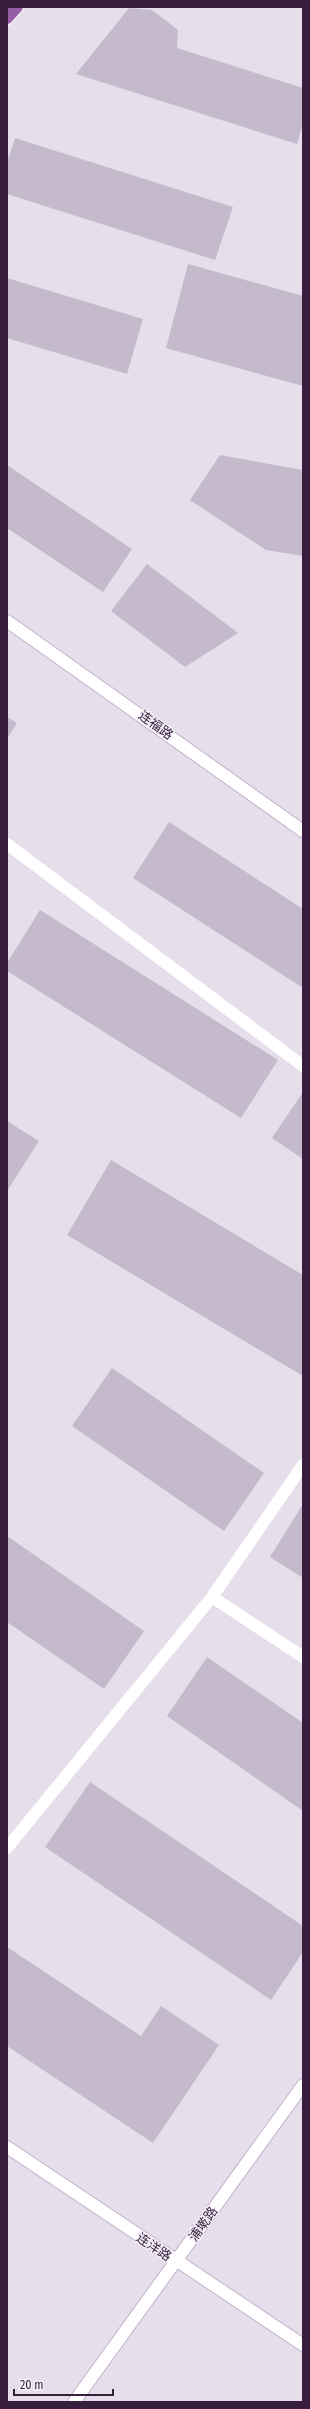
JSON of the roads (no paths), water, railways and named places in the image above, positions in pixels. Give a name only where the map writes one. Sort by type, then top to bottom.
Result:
[{"type":"main road","points":[[7,18],[17,7]]},
{"type":"street","name":"连福路","points":[[7,621],[303,831]]},
{"type":"street","points":[[7,844],[303,1066]]},
{"type":"street","points":[[7,1848],[212,1597],[303,1465]]},
{"type":"street","points":[[212,1597],[303,1657]]},
{"type":"street","name":"浦墘路","points":[[74,2402],[303,2085]]},
{"type":"street","name":"连洋路","points":[[7,2147],[176,2262],[303,2345]]}]
